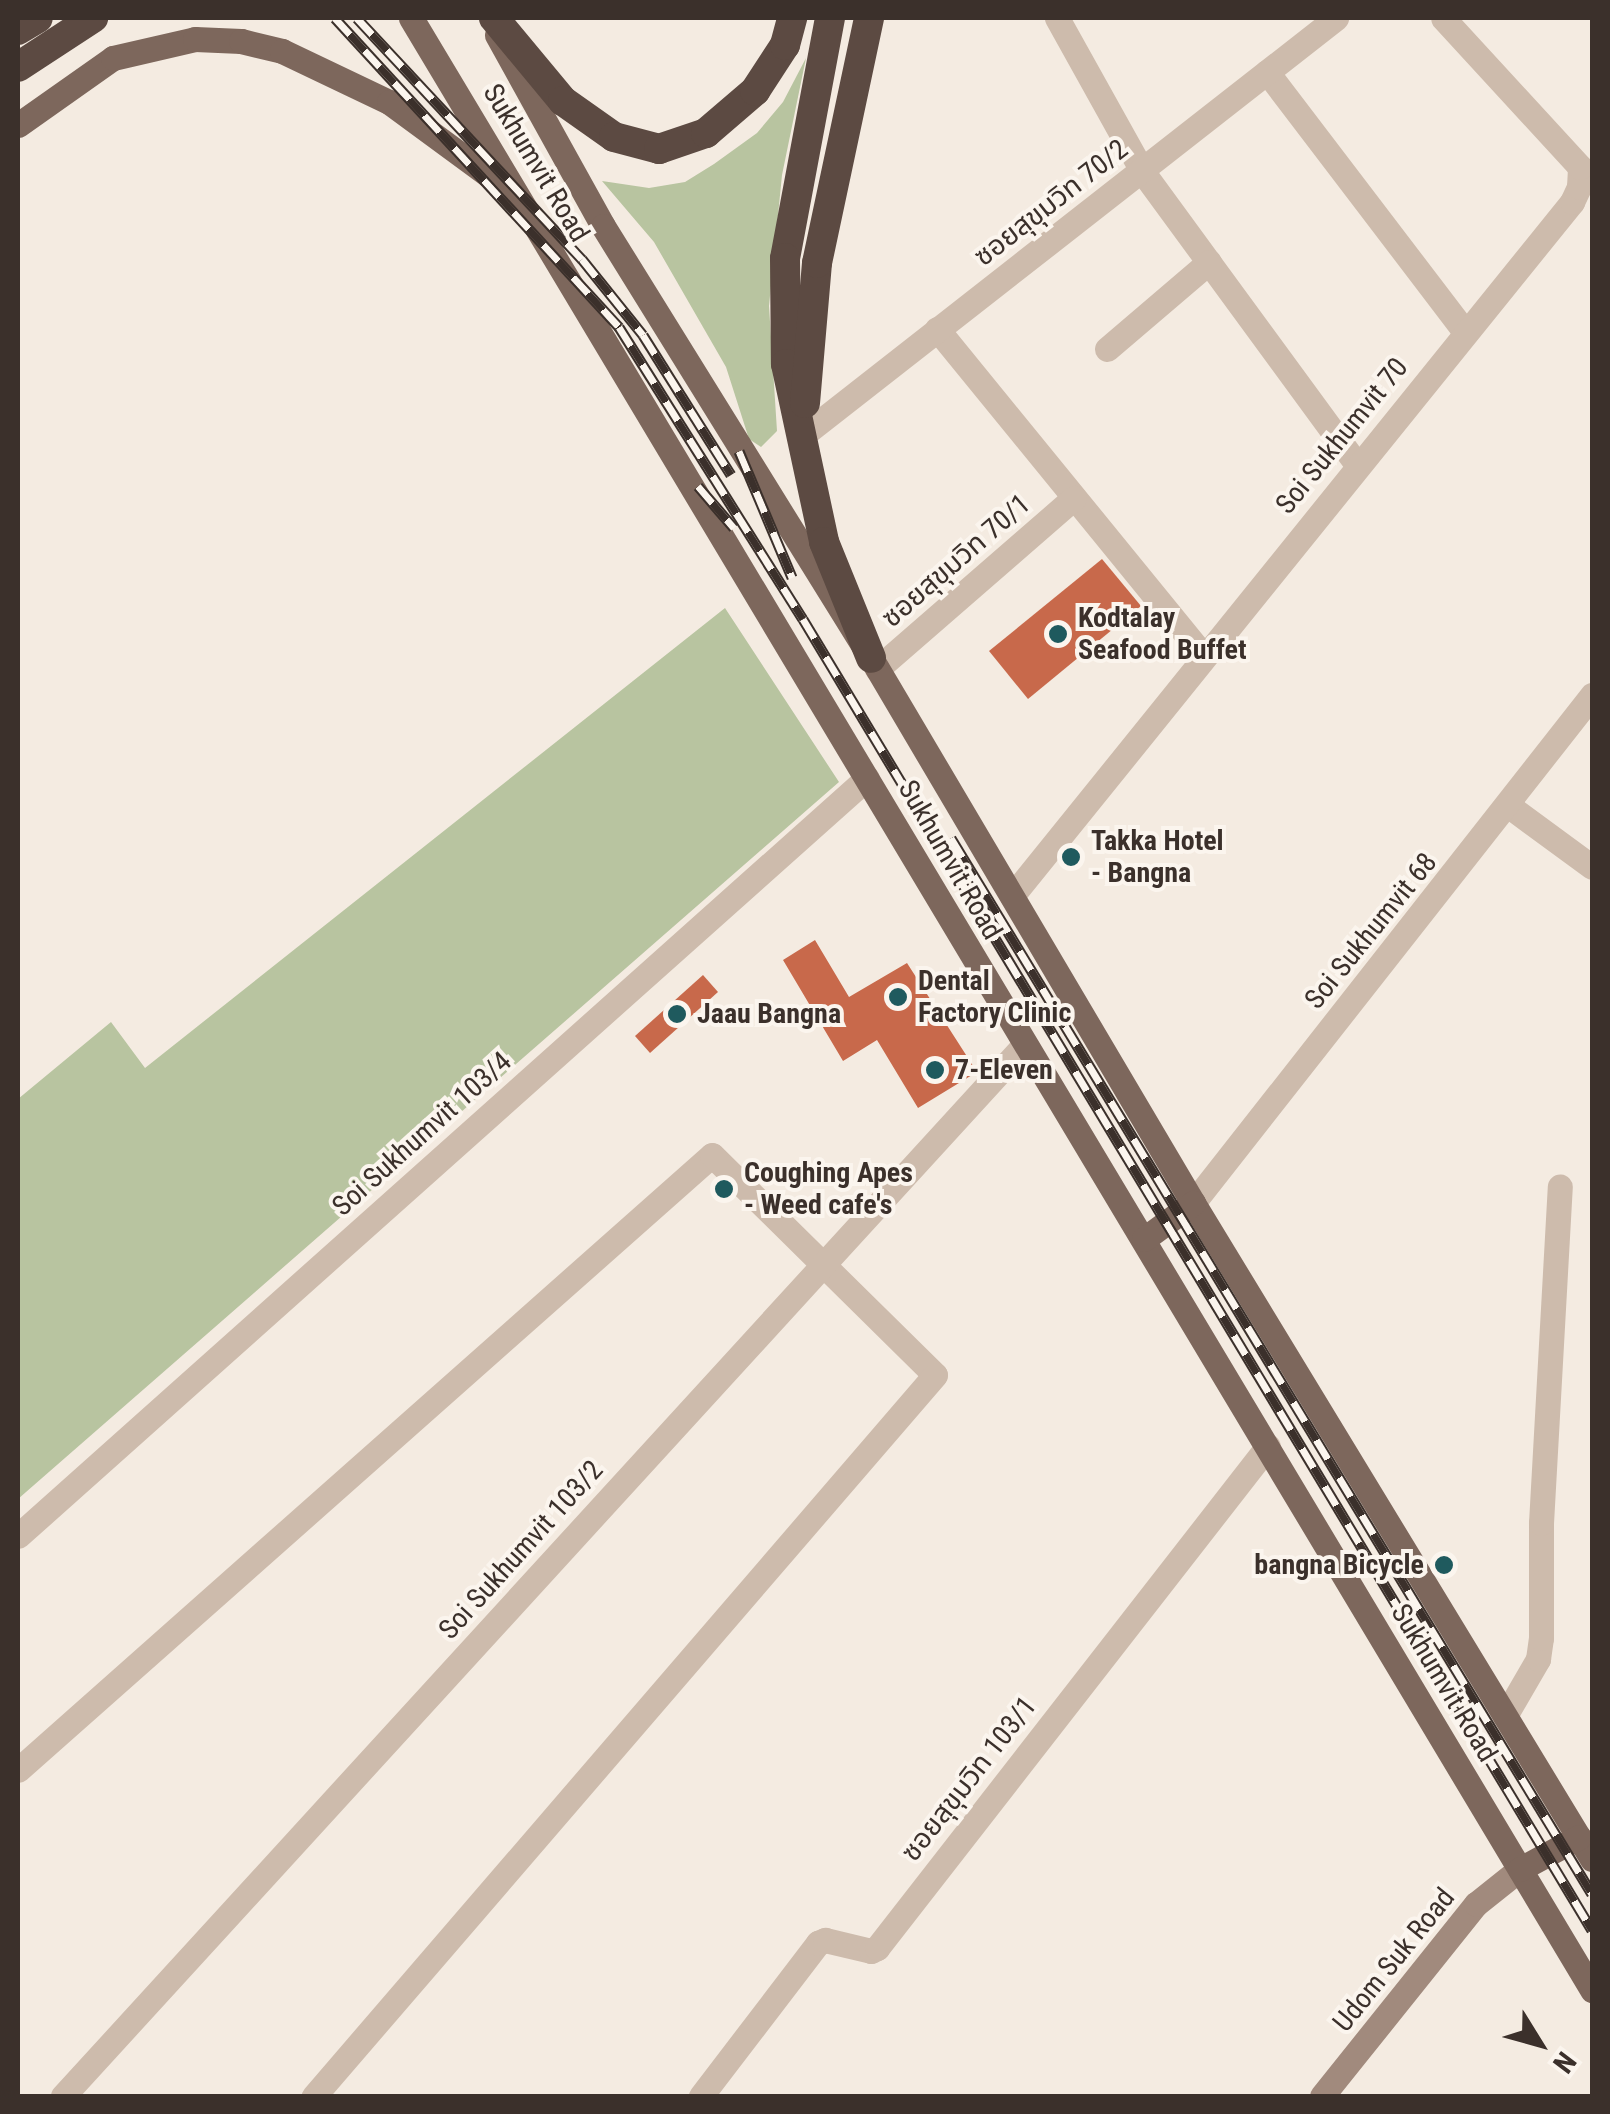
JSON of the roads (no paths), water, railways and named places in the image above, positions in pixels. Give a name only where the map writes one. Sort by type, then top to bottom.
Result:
[{"type":"highway","points":[[18,30],[38,18]]},
{"type":"highway","points":[[18,66],[93,18]]},
{"type":"highway","points":[[491,18],[564,101],[614,137],[658,149],[706,132],[755,91],[784,45],[792,18]]},
{"type":"highway","points":[[803,435],[817,263],[869,18]]},
{"type":"highway","points":[[828,28],[785,258],[786,364],[824,542],[874,664]]},
{"type":"main road","points":[[18,66],[48,18]]},
{"type":"main road","name":"Sukhumvit Road","points":[[411,18],[525,202],[1592,1990]]},
{"type":"main road","name":"Sukhumvit Road","points":[[491,18],[603,226],[874,664],[1193,1203],[1586,1848]]},
{"type":"main road","points":[[18,125],[113,58],[195,38],[242,42],[282,51],[390,102],[525,202]]},
{"type":"main road","points":[[1144,1239],[1193,1203]]},
{"type":"main road","points":[[1520,1869],[1586,1848]]},
{"type":"main road","name":"Udom Suk Road","points":[[1322,2096],[1476,1904],[1520,1869]]},
{"type":"street","points":[[1057,18],[1142,170],[1357,465]]},
{"type":"street","name":"ซอยสุขุมวิท 70/2","points":[[803,435],[1336,18]]},
{"type":"street","name":"Soi Sukhumvit 70","points":[[1012,896],[1572,202],[1579,187],[1580,167],[1443,18]]},
{"type":"street","points":[[1267,72],[1465,332]]},
{"type":"street","points":[[1107,349],[1209,262]]},
{"type":"street","points":[[937,329],[1204,656]]},
{"type":"street","name":"ซอยสุขุมวิท 70/1","points":[[874,664],[1074,498]]},
{"type":"street","name":"Soi Sukhumvit 68","points":[[1193,1203],[1509,806],[1592,695]]},
{"type":"street","name":"Soi Sukhumvit 103/4","points":[[18,1536],[867,778]]},
{"type":"street","points":[[1509,806],[1592,867]]},
{"type":"street","name":"Soi Sukhumvit 103/2","points":[[63,2096],[1024,1044]]},
{"type":"street","points":[[18,1770],[712,1156],[935,1375],[314,2096]]},
{"type":"street","points":[[1505,1716],[1538,1659],[1540,1648],[1541,1524],[1560,1188]]},
{"type":"street","name":"ซอยสุขุมวิท 103/1","points":[[701,2096],[818,1943],[824,1940],[871,1952],[877,1948],[1268,1446]]},
{"type":"railway","points":[[335,18],[619,327],[803,619],[1592,1930]]},
{"type":"railway","points":[[357,18],[582,259],[643,335],[731,475]]},
{"type":"railway","points":[[739,451],[792,577]]},
{"type":"railway","points":[[698,486],[734,528]]},
{"type":"railway","points":[[951,838],[1592,1894]]},
{"type":"place","name":"Kodtalay Seafood Buffet","points":[[1058,634]]},
{"type":"place","name":"Takka Hotel - Bangna","points":[[1071,857]]},
{"type":"place","name":"Dental Factory Clinic","points":[[898,997]]},
{"type":"place","name":"Jaau Bangna","points":[[677,1014]]},
{"type":"place","name":"7-Eleven","points":[[935,1070]]},
{"type":"place","name":"Coughing Apes - Weed cafe's","points":[[724,1189]]},
{"type":"place","name":"bangna Bicycle","points":[[1444,1565]]}]
